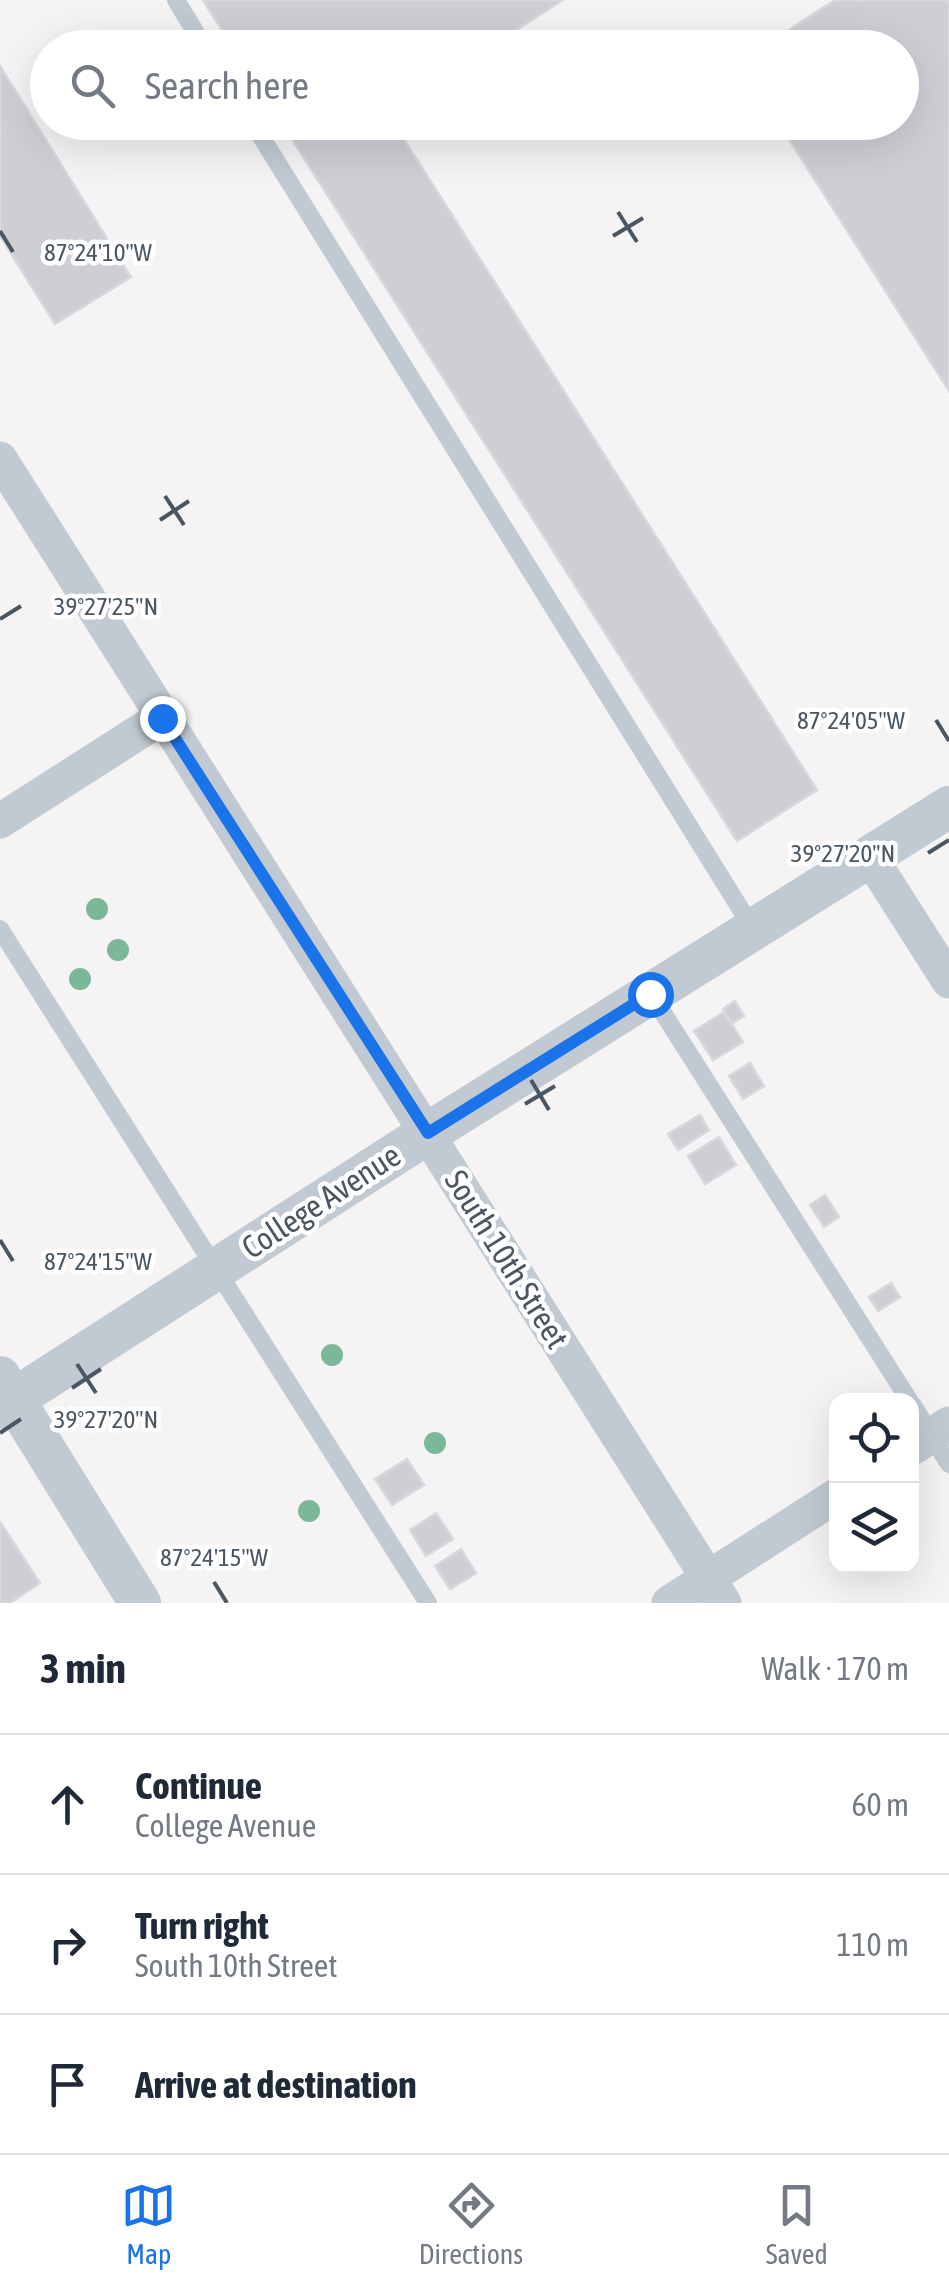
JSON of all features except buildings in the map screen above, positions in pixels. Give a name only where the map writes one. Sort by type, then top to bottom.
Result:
[{"type":"street","name":"South 10th Street","points":[[0,459],[716,1591]]},
{"type":"street","points":[[0,821],[162,718]]},
{"type":"street","name":"College Avenue","points":[[5,1394],[216,1269],[949,807]]},
{"type":"street","points":[[870,856],[949,981]]},
{"type":"street","points":[[5,1394],[140,1603]]},
{"type":"street","points":[[669,1603],[716,1591],[829,1502]]},
{"type":"lane","points":[[176,0],[194,30]]},
{"type":"lane","points":[[263,140],[754,929]]},
{"type":"lane","points":[[0,929],[428,1603]]},
{"type":"lane","points":[[650,994],[904,1393]]},
{"type":"lane","points":[[919,1417],[935,1443]]},
{"type":"route","points":[[162,718],[428,1133],[650,994]]}]
